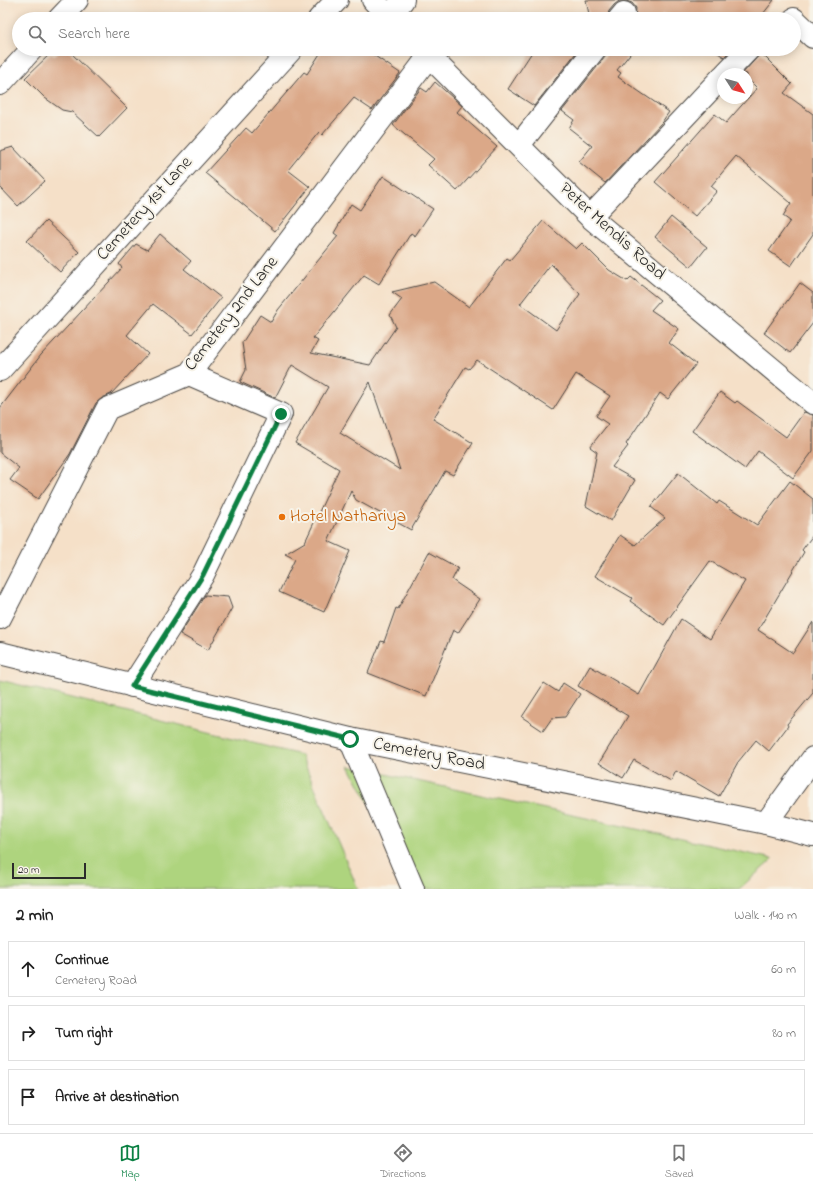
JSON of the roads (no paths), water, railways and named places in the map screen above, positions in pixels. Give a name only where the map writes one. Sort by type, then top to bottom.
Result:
[{"type":"street","points":[[66,12],[77,0]]},
{"type":"street","points":[[325,12],[336,0]]},
{"type":"street","points":[[373,0],[384,12]]},
{"type":"street","points":[[394,12],[403,0]]},
{"type":"street","points":[[801,26],[813,37]]},
{"type":"street","points":[[0,84],[26,56]]},
{"type":"street","name":"Cemetery 1st Lane","points":[[0,370],[286,56]]},
{"type":"street","name":"Cemetery 2nd Lane","points":[[0,618],[107,409],[189,374],[422,56]]},
{"type":"street","name":"Peter Mendis Road","points":[[429,56],[590,216],[813,403]]},
{"type":"street","points":[[519,145],[590,56]]},
{"type":"street","points":[[730,68],[742,56]]},
{"type":"street","points":[[590,216],[717,82]]},
{"type":"street","points":[[132,686],[203,575],[281,414],[189,374]]},
{"type":"street","name":"Cemetery Road","points":[[0,652],[350,739],[766,823],[813,835]]},
{"type":"street","points":[[350,739],[413,889]]},
{"type":"street","points":[[766,823],[813,758]]},
{"type":"place","name":"Hotel Nathariya","points":[[282,517]]}]
